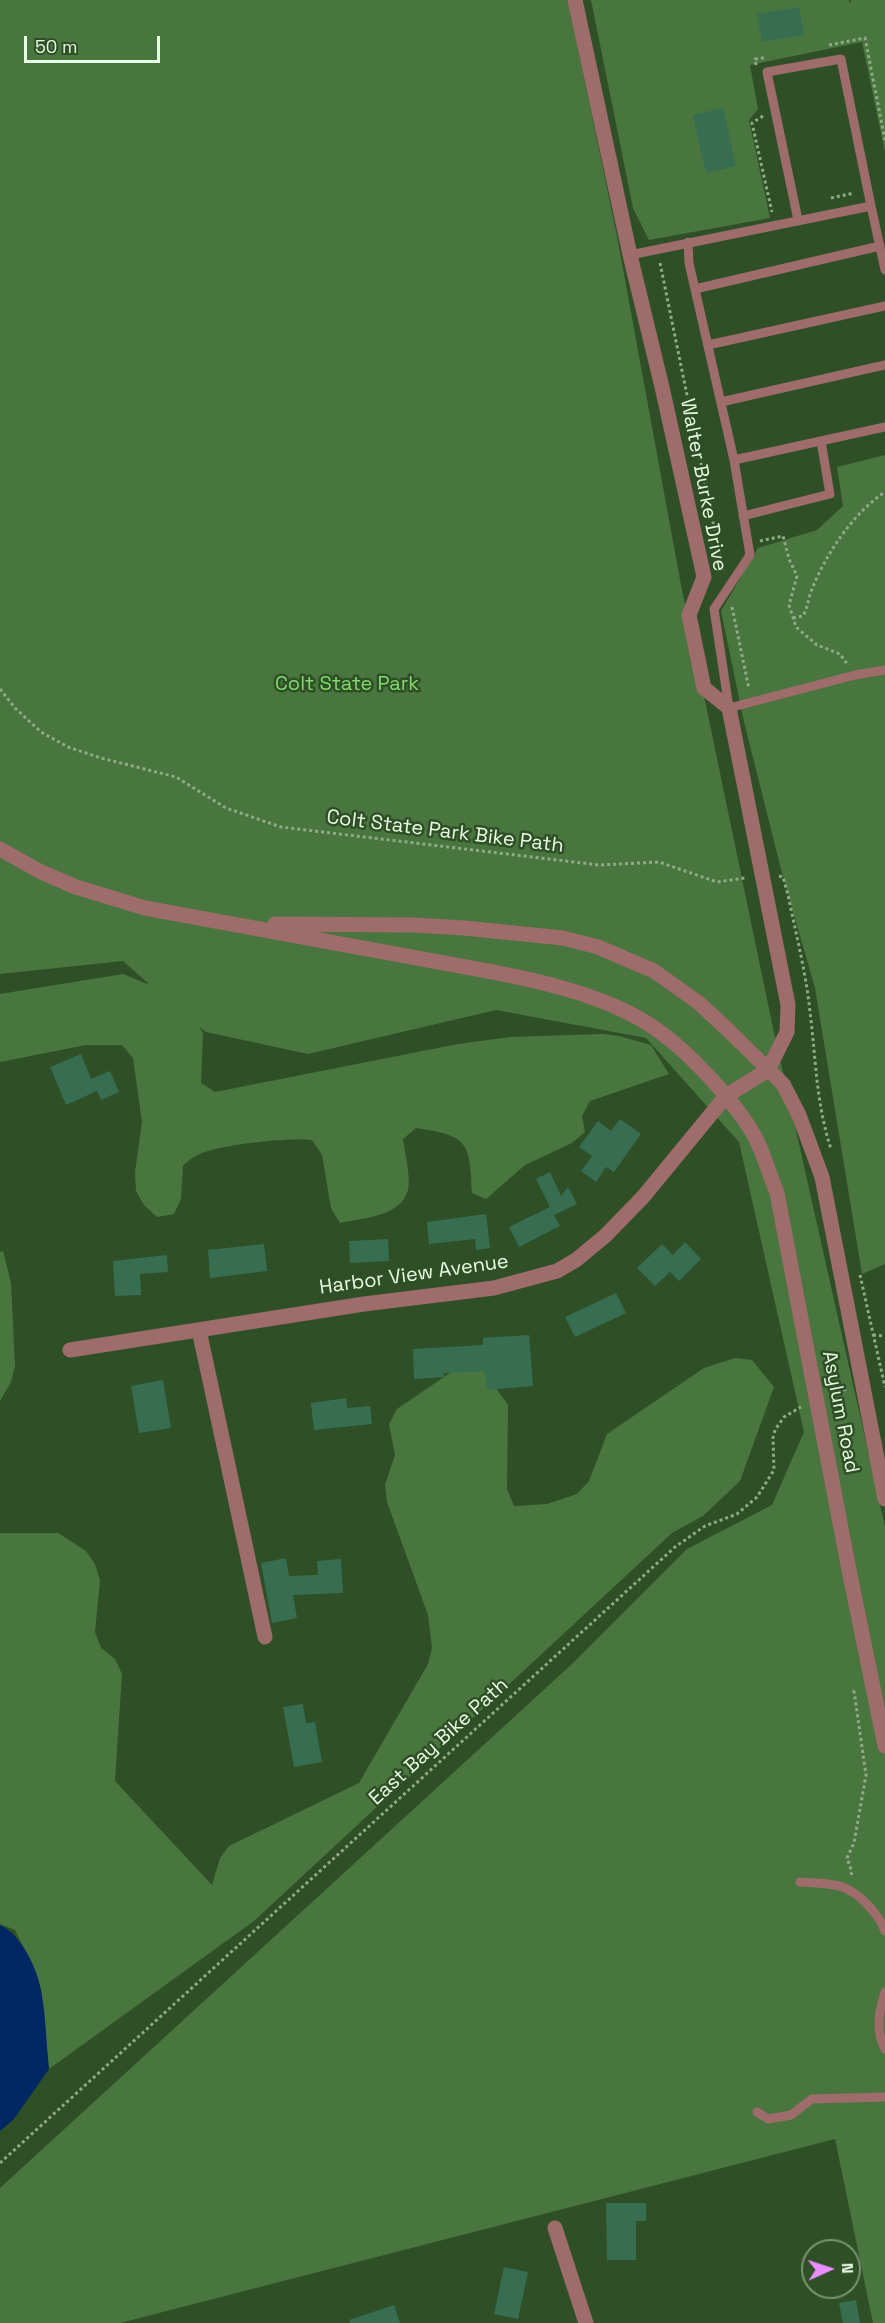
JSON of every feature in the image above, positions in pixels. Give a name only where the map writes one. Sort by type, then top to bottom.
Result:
[{"type":"street","name":"Walter Burke Drive","points":[[575,0],[630,255],[704,577],[689,615],[704,688],[729,708]]},
{"type":"street","points":[[209,918],[255,923],[464,928],[564,938],[598,947],[654,971],[684,991],[729,1030],[768,1070],[787,1032],[788,1005],[729,708]]},
{"type":"street","points":[[0,849],[40,872],[93,893],[145,908],[209,918],[539,981],[579,993],[630,1013],[659,1031],[690,1056],[726,1096]]},
{"type":"street","name":"Harbor View Avenue","points":[[70,1350],[364,1304],[494,1288],[557,1271],[576,1260],[605,1236],[643,1197],[726,1096],[768,1070]]},
{"type":"street","name":"Asylum Road","points":[[768,1070],[783,1084],[799,1115],[822,1177],[885,1499]]},
{"type":"street","name":"Asylum Road","points":[[726,1096],[756,1140],[777,1193],[885,1746]]},
{"type":"street","points":[[199,1330],[265,1637]]},
{"type":"street","points":[[555,2228],[586,2323]]},
{"type":"lane","points":[[798,220],[767,72],[841,59],[885,270]]},
{"type":"lane","points":[[630,255],[871,206]]},
{"type":"lane","points":[[688,242],[695,289],[734,460],[750,555],[714,609],[729,708],[855,675],[885,670]]},
{"type":"lane","points":[[695,289],[880,246]]},
{"type":"lane","points":[[708,345],[885,306]]},
{"type":"lane","points":[[721,402],[885,365]]},
{"type":"lane","points":[[734,460],[885,427]]},
{"type":"lane","points":[[743,516],[830,494],[821,441]]},
{"type":"lane","points":[[800,1882],[846,1888],[870,1909],[882,1924],[885,1932]]},
{"type":"lane","points":[[885,1992],[879,2012],[878,2030],[885,2049]]},
{"type":"lane","points":[[757,2112],[768,2119],[790,2115],[812,2099],[885,2097]]},
{"type":"path","points":[[824,46],[865,38],[885,140]]},
{"type":"path","points":[[757,69],[755,59],[765,57]]},
{"type":"path","points":[[763,110],[763,117],[752,123],[772,212]]},
{"type":"path","points":[[826,200],[867,190]]},
{"type":"path","points":[[657,249],[752,702]]},
{"type":"path","points":[[793,618],[803,616],[812,590],[836,543],[872,500],[885,492]]},
{"type":"path","points":[[759,550],[758,542],[783,536],[789,559],[797,576],[789,605],[796,627],[817,645],[840,654],[855,675]]},
{"type":"path","name":"Colt State Park Bike Path","points":[[0,689],[15,708],[41,732],[68,747],[176,777],[226,808],[280,827],[599,865],[659,862],[717,882],[772,875],[783,877],[810,1012]]},
{"type":"path","points":[[873,1335],[885,1336]]},
{"type":"path","points":[[885,1365],[881,1371],[885,1387]]},
{"type":"path","name":"East Bay Bike Path","points":[[0,2163],[675,1547],[705,1526],[737,1514],[748,1507],[765,1487],[774,1470],[773,1438],[775,1430],[784,1417],[816,1401],[862,1383]]},
{"type":"path","points":[[846,1888],[852,1872],[847,1858],[854,1843],[866,1775],[854,1691],[871,1682]]},
{"type":"green space","name":"Colt State Park","points":[[0,0],[568,0],[617,236],[681,585],[773,1028],[885,1527],[885,2323],[873,2323],[861,2265],[861,2239],[856,2239],[835,2139],[120,2323],[0,2323],[0,2188],[572,1664],[687,1549],[772,1505],[804,1432],[739,1142],[646,1038],[496,1010],[308,1054],[206,1032],[199,1027],[203,1033],[201,1083],[215,1092],[458,1044],[510,1037],[603,1034],[619,1036],[651,1045],[669,1074],[590,1101],[582,1116],[585,1132],[572,1143],[525,1165],[486,1199],[472,1193],[470,1162],[463,1144],[446,1134],[416,1128],[403,1139],[409,1179],[408,1190],[398,1206],[380,1215],[340,1223],[331,1208],[322,1155],[312,1140],[286,1140],[218,1149],[194,1157],[183,1166],[181,1199],[174,1214],[157,1217],[144,1205],[136,1191],[135,1172],[142,1122],[133,1058],[122,1045],[86,1045],[0,1062],[0,994],[123,974],[150,985],[123,961],[0,974]]},
{"type":"green space","points":[[591,0],[849,0],[850,4],[851,0],[885,0],[885,152],[862,42],[750,65],[758,109],[749,120],[770,218],[649,240],[633,208]]},
{"type":"green space","points":[[885,455],[885,1264],[862,1274],[815,988],[783,877],[744,722],[721,611],[758,548],[817,530],[843,506],[837,467]]},
{"type":"green space","points":[[3,1251],[11,1283],[15,1366],[11,1382],[0,1401],[0,1252]]},
{"type":"green space","points":[[735,1358],[752,1360],[774,1387],[740,1481],[703,1516],[672,1533],[254,1921],[49,2069],[41,1989],[15,1930],[0,1924],[0,1533],[58,1533],[86,1551],[95,1564],[100,1580],[95,1632],[101,1648],[115,1659],[122,1674],[115,1781],[212,1885],[220,1858],[229,1846],[359,1783],[428,1664],[432,1648],[428,1615],[387,1502],[385,1485],[395,1455],[389,1424],[397,1409],[463,1364],[479,1364],[508,1405],[507,1489],[514,1506],[547,1504],[577,1494],[589,1481],[607,1434],[704,1368]]},
{"type":"water","points":[[0,1925],[15,1936],[36,1972],[43,2000],[49,2069],[14,2119],[0,2131]]},
{"type":"building","points":[[799,7],[804,35],[762,42],[757,14]]},
{"type":"building","points":[[723,108],[736,166],[706,173],[693,115]]},
{"type":"building","points":[[81,1054],[91,1079],[110,1071],[119,1092],[101,1100],[97,1091],[66,1105],[50,1067]]},
{"type":"building","points":[[620,1119],[641,1134],[614,1172],[606,1167],[596,1182],[581,1171],[592,1156],[579,1147],[598,1121],[611,1131]]},
{"type":"building","points":[[550,1172],[561,1196],[568,1187],[577,1204],[554,1215],[560,1226],[519,1247],[509,1227],[550,1207],[536,1179]]},
{"type":"building","points":[[486,1214],[490,1248],[476,1250],[475,1239],[429,1244],[427,1222]]},
{"type":"building","points":[[388,1239],[389,1261],[350,1263],[349,1241]]},
{"type":"building","points":[[685,1242],[701,1259],[679,1281],[670,1272],[655,1286],[637,1268],[662,1244],[673,1255]]},
{"type":"building","points":[[264,1244],[267,1271],[210,1278],[208,1250]]},
{"type":"building","points":[[167,1255],[168,1272],[140,1274],[141,1295],[115,1296],[113,1261]]},
{"type":"building","points":[[616,1293],[626,1313],[575,1337],[565,1317]]},
{"type":"building","points":[[529,1335],[533,1386],[487,1390],[485,1371],[444,1373],[444,1377],[414,1379],[413,1349],[483,1345],[483,1338]]},
{"type":"building","points":[[163,1380],[171,1428],[139,1433],[131,1386]]},
{"type":"building","points":[[346,1398],[347,1408],[370,1406],[372,1424],[314,1430],[311,1403]]},
{"type":"building","points":[[286,1558],[289,1576],[318,1575],[317,1561],[341,1559],[343,1593],[293,1595],[297,1618],[272,1623],[261,1563]]},
{"type":"building","points":[[303,1704],[306,1723],[315,1722],[322,1762],[294,1767],[283,1707]]},
{"type":"building","points":[[606,2203],[646,2203],[646,2221],[636,2221],[636,2260],[607,2260]]},
{"type":"building","points":[[504,2267],[528,2272],[518,2319],[494,2314]]},
{"type":"building","points":[[856,2300],[860,2323],[843,2323],[839,2303]]},
{"type":"building","points":[[394,2305],[400,2323],[350,2323],[349,2320]]}]
